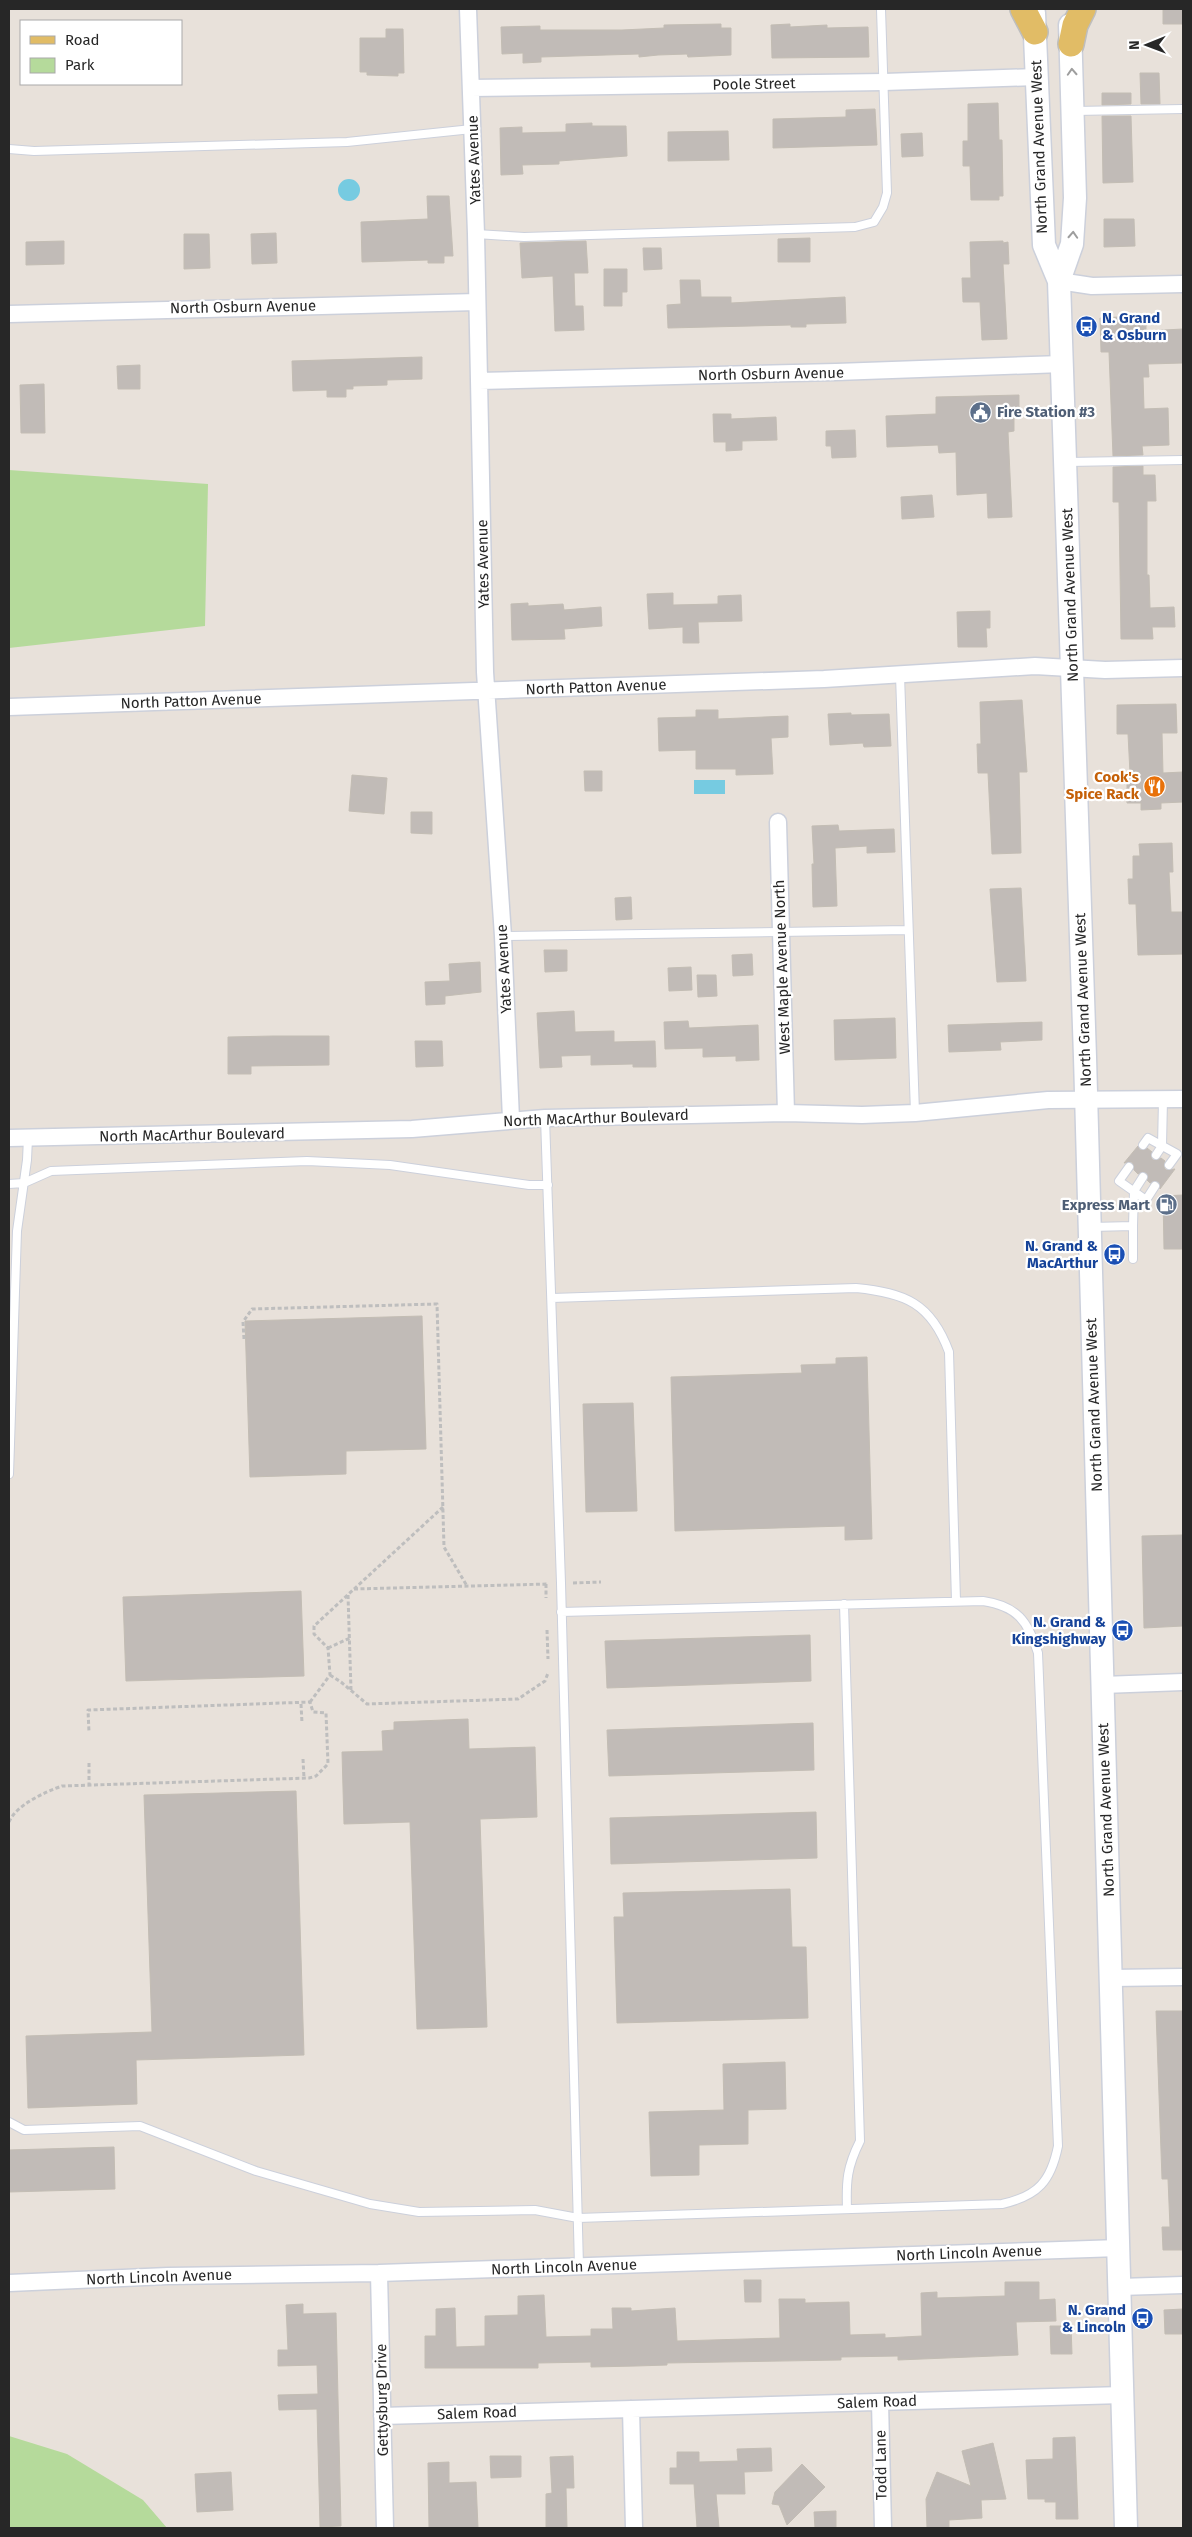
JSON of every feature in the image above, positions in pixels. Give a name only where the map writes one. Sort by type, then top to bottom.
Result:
[{"type":"main road","points":[[1023,9],[1034,21]]},
{"type":"main road","name":"North Grand Avenue West","points":[[1059,281],[1072,244],[1075,154],[1070,9]]},
{"type":"main road","points":[[1071,44],[1075,25],[1083,9]]},
{"type":"main road","name":"North Grand Avenue West","points":[[1034,21],[1044,245],[1059,281],[1066,462],[1112,1978],[1126,2528]]},
{"type":"street","name":"Yates Avenue","points":[[468,9],[476,234],[487,691],[503,936],[511,1120]]},
{"type":"street","name":"Poole Street","points":[[471,88],[1036,78]]},
{"type":"street","points":[[1059,281],[1092,286],[1183,284]]},
{"type":"street","name":"North Osburn Avenue","points":[[9,314],[477,302]]},
{"type":"street","name":"North Osburn Avenue","points":[[479,381],[1062,364]]},
{"type":"street","name":"North Patton Avenue","points":[[9,707],[900,675],[1034,666],[1104,670],[1183,668]]},
{"type":"street","name":"West Maple Avenue North","points":[[778,822],[786,1113]]},
{"type":"street","name":"North MacArthur Boulevard","points":[[9,1138],[412,1129],[545,1118],[786,1113],[862,1115],[915,1113],[1003,1103],[1183,1099]]},
{"type":"street","points":[[1102,1685],[1183,1682]]},
{"type":"street","points":[[1112,1978],[1183,1977]]},
{"type":"street","name":"North Lincoln Avenue","points":[[9,2282],[1119,2248]]},
{"type":"street","name":"Gettysburg Drive","points":[[379,2272],[385,2528]]},
{"type":"street","points":[[1120,2287],[1183,2285]]},
{"type":"street","name":"Salem Road","points":[[382,2416],[1123,2395]]},
{"type":"street","name":"Todd Lane","points":[[880,2402],[882,2528]]},
{"type":"street","points":[[631,2409],[634,2528]]},
{"type":"lane","points":[[476,234],[524,237],[835,228],[855,227],[874,222],[887,193],[881,9]]},
{"type":"lane","points":[[1074,111],[1183,109]]},
{"type":"lane","points":[[9,149],[34,151],[347,142],[472,129]]},
{"type":"lane","points":[[1066,462],[1183,460]]},
{"type":"lane","points":[[900,675],[915,1113]]},
{"type":"lane","points":[[503,936],[908,930]]},
{"type":"lane","points":[[1156,1155],[1162,1146],[1163,1100]]},
{"type":"lane","points":[[545,1118],[562,1612],[579,2266]]},
{"type":"lane","points":[[9,1474],[17,1231],[28,1138]]},
{"type":"lane","points":[[1143,1145],[1148,1138],[1177,1154],[1169,1165]]},
{"type":"lane","points":[[9,1184],[24,1183],[51,1171],[285,1160],[390,1165],[529,1185],[548,1185]]},
{"type":"lane","points":[[1129,1166],[1119,1181],[1146,1200],[1155,1186]]},
{"type":"lane","points":[[1133,1259],[1134,1192],[1143,1177]]},
{"type":"lane","points":[[1090,1228],[1133,1226]]},
{"type":"lane","points":[[552,1298],[856,1288],[883,1290],[906,1298],[920,1307],[932,1318],[949,1352],[956,1601]]},
{"type":"lane","points":[[9,2122],[24,2130],[140,2126],[256,2171],[370,2204],[428,2212],[535,2210],[578,2218],[1002,2204],[1015,2201],[1034,2192],[1049,2175],[1058,2146],[1038,1653],[1032,1634],[1016,1613],[1001,1604],[956,1601],[562,1612]]},
{"type":"lane","points":[[844,1604],[860,2141],[849,2165],[846,2185],[847,2209]]},
{"type":"path","points":[[244,1339],[243,1322],[252,1309],[437,1304],[444,1547],[467,1586]]},
{"type":"path","points":[[89,1732],[88,1710],[301,1704],[310,1702],[330,1675],[328,1648],[314,1634],[314,1626],[443,1506]]},
{"type":"path","points":[[572,1583],[601,1582]]},
{"type":"path","points":[[354,1590],[550,1583]]},
{"type":"path","points":[[546,1584],[546,1598]]},
{"type":"path","points":[[348,1595],[351,1691]]},
{"type":"path","points":[[330,1675],[367,1704],[518,1699],[538,1687],[549,1675],[546,1630]]},
{"type":"path","points":[[328,1648],[350,1638]]},
{"type":"path","points":[[9,1822],[13,1813],[50,1791],[73,1784],[304,1778],[316,1776],[328,1764],[326,1713],[313,1712],[310,1702]]},
{"type":"path","points":[[301,1704],[302,1723]]},
{"type":"path","points":[[303,1759],[304,1778]]},
{"type":"path","points":[[89,1763],[90,1784]]},
{"type":"green space","points":[[9,470],[208,484],[205,626],[9,648]]},
{"type":"green space","points":[[9,2436],[67,2454],[143,2500],[167,2528],[9,2528]]},
{"type":"water","points":[[349,179],[357,182],[360,190],[357,198],[349,201],[341,198],[338,190],[341,182]]},
{"type":"water","points":[[694,780],[725,780],[725,794],[694,794]]},
{"type":"building","points":[[1163,9],[1183,9],[1183,24],[1163,24]]},
{"type":"building","points":[[721,24],[721,28],[731,28],[731,55],[688,57],[687,54],[639,57],[639,54],[541,57],[541,62],[523,63],[523,53],[502,54],[501,27],[540,26],[540,30],[622,30],[664,28],[664,25]]},
{"type":"building","points":[[790,24],[790,27],[827,25],[827,28],[868,27],[869,57],[772,58],[771,25]]},
{"type":"building","points":[[386,29],[403,29],[404,73],[398,73],[398,76],[367,75],[367,72],[360,72],[360,38],[386,38]]},
{"type":"building","points":[[1140,73],[1159,73],[1160,104],[1141,104]]},
{"type":"building","points":[[1102,93],[1131,93],[1131,104],[1102,105]]},
{"type":"building","points":[[998,103],[999,140],[1002,140],[1003,196],[999,196],[999,200],[971,200],[970,166],[963,166],[963,141],[968,141],[968,104]]},
{"type":"building","points":[[875,109],[877,145],[773,148],[773,119],[846,117],[846,110]]},
{"type":"building","points":[[1102,116],[1131,116],[1133,182],[1103,183]]},
{"type":"building","points":[[592,123],[592,126],[626,126],[627,156],[559,161],[559,164],[522,165],[523,174],[501,175],[500,128],[522,127],[522,133],[566,132],[566,124]]},
{"type":"building","points":[[728,131],[729,160],[668,161],[668,132]]},
{"type":"building","points":[[922,133],[923,156],[902,157],[901,134]]},
{"type":"building","points":[[427,196],[449,196],[453,256],[444,256],[444,263],[428,263],[428,260],[362,262],[361,222],[428,219]]},
{"type":"building","points":[[1104,219],[1134,219],[1135,246],[1104,247]]},
{"type":"building","points":[[276,233],[277,263],[252,264],[251,234]]},
{"type":"building","points":[[184,234],[209,234],[210,268],[184,269]]},
{"type":"building","points":[[810,238],[810,262],[778,262],[778,239]]},
{"type":"building","points":[[64,241],[64,264],[26,265],[26,242]]},
{"type":"building","points":[[586,241],[588,273],[574,273],[575,306],[583,306],[584,330],[555,331],[553,276],[522,278],[520,243]]},
{"type":"building","points":[[1003,241],[1003,243],[1008,242],[1009,264],[1003,264],[1007,339],[982,340],[980,302],[963,302],[962,278],[971,278],[970,242]]},
{"type":"building","points":[[643,248],[661,248],[662,269],[644,270]]},
{"type":"building","points":[[604,269],[627,269],[627,292],[622,292],[622,306],[604,306]]},
{"type":"building","points":[[680,280],[700,280],[701,297],[731,297],[731,303],[845,297],[846,323],[806,324],[806,327],[791,327],[791,325],[668,328],[667,305],[681,304]]},
{"type":"building","points":[[1119,317],[1119,324],[1146,323],[1146,331],[1183,329],[1183,363],[1148,364],[1149,377],[1143,377],[1144,409],[1168,408],[1169,445],[1142,446],[1143,455],[1113,456],[1109,352],[1101,352],[1100,318]]},
{"type":"building","points":[[422,357],[422,379],[387,380],[387,385],[353,386],[353,389],[346,389],[346,397],[327,397],[327,390],[293,391],[292,361]]},
{"type":"building","points":[[140,365],[140,389],[118,389],[117,366]]},
{"type":"building","points":[[44,384],[45,433],[21,433],[20,385]]},
{"type":"building","points":[[1019,395],[1019,413],[1014,413],[1014,431],[1008,432],[1012,517],[988,518],[987,493],[957,495],[956,452],[939,453],[938,445],[887,447],[886,416],[936,414],[936,397]]},
{"type":"building","points":[[713,414],[731,414],[731,419],[776,417],[777,440],[742,441],[742,450],[726,451],[726,442],[714,442]]},
{"type":"building","points":[[855,430],[856,457],[832,458],[831,446],[826,446],[826,431]]},
{"type":"building","points":[[1143,466],[1143,475],[1155,475],[1156,501],[1147,501],[1147,575],[1149,575],[1150,608],[1174,607],[1175,627],[1152,627],[1153,639],[1121,639],[1119,502],[1113,502],[1113,467]]},
{"type":"building","points":[[932,495],[934,517],[902,519],[901,497]]},
{"type":"building","points":[[673,593],[673,605],[718,604],[718,596],[741,595],[742,621],[698,622],[699,643],[683,643],[683,627],[649,629],[647,594]]},
{"type":"building","points":[[528,603],[528,606],[563,604],[564,610],[601,607],[602,626],[564,629],[565,639],[512,640],[511,604]]},
{"type":"building","points":[[990,611],[990,628],[986,628],[987,647],[958,647],[957,612]]},
{"type":"building","points":[[1022,700],[1027,772],[1019,772],[1021,853],[992,854],[988,773],[978,773],[977,744],[981,744],[980,702]]},
{"type":"building","points":[[1176,704],[1177,733],[1162,733],[1163,773],[1183,772],[1183,802],[1161,803],[1161,809],[1141,810],[1141,803],[1127,803],[1127,773],[1130,773],[1128,734],[1117,734],[1117,705]]},
{"type":"building","points":[[696,710],[718,710],[718,719],[788,716],[788,737],[771,738],[773,774],[736,775],[736,769],[696,769],[696,750],[659,751],[658,718],[696,717]]},
{"type":"building","points":[[851,713],[851,715],[889,714],[891,746],[864,747],[863,743],[830,745],[828,714]]},
{"type":"building","points":[[584,771],[602,771],[602,791],[585,791]]},
{"type":"building","points":[[352,775],[387,778],[384,814],[349,811]]},
{"type":"building","points":[[411,812],[432,812],[432,834],[411,833]]},
{"type":"building","points":[[838,825],[839,831],[894,829],[895,852],[867,853],[867,846],[835,848],[837,906],[813,907],[812,864],[814,864],[812,826]]},
{"type":"building","points":[[1172,843],[1173,872],[1169,872],[1171,912],[1183,912],[1183,954],[1138,955],[1136,904],[1129,904],[1128,879],[1133,879],[1133,856],[1140,856],[1139,844]]},
{"type":"building","points":[[1021,888],[1026,981],[997,982],[990,889]]},
{"type":"building","points":[[631,897],[632,919],[616,920],[615,898]]},
{"type":"building","points":[[544,950],[567,950],[567,971],[545,972]]},
{"type":"building","points":[[752,954],[753,975],[733,976],[732,955]]},
{"type":"building","points":[[480,962],[481,992],[445,996],[445,1004],[426,1005],[425,982],[450,981],[449,964]]},
{"type":"building","points":[[691,967],[692,990],[669,991],[668,968]]},
{"type":"building","points":[[697,975],[716,975],[717,996],[698,997]]},
{"type":"building","points":[[574,1011],[575,1032],[614,1031],[614,1042],[655,1041],[656,1067],[633,1067],[633,1064],[591,1065],[591,1055],[561,1056],[562,1067],[540,1068],[537,1013]]},
{"type":"building","points":[[895,1018],[896,1058],[835,1060],[834,1020]]},
{"type":"building","points":[[688,1021],[689,1028],[758,1025],[759,1060],[736,1061],[736,1056],[703,1057],[703,1048],[665,1049],[664,1022]]},
{"type":"building","points":[[1042,1022],[1042,1040],[1000,1042],[1001,1050],[949,1052],[948,1025]]},
{"type":"building","points":[[329,1036],[329,1065],[251,1066],[251,1074],[228,1074],[228,1037]]},
{"type":"building","points":[[415,1041],[442,1041],[443,1066],[416,1067]]},
{"type":"building","points":[[1138,1146],[1140,1150],[1147,1148],[1152,1152],[1151,1157],[1153,1160],[1161,1158],[1165,1161],[1164,1167],[1166,1170],[1175,1169],[1160,1189],[1158,1182],[1150,1183],[1147,1180],[1146,1173],[1138,1174],[1134,1170],[1132,1162],[1124,1163]]},
{"type":"building","points":[[1183,1195],[1183,1249],[1164,1249],[1163,1196]]},
{"type":"building","points":[[422,1316],[426,1449],[346,1451],[346,1474],[250,1477],[245,1321]]},
{"type":"building","points":[[867,1357],[872,1539],[845,1540],[845,1526],[675,1531],[671,1377],[802,1373],[801,1365],[836,1364],[836,1358]]},
{"type":"building","points":[[633,1403],[637,1511],[586,1512],[583,1404]]},
{"type":"building","points":[[1183,1535],[1183,1626],[1144,1628],[1142,1536]]},
{"type":"building","points":[[301,1591],[304,1676],[126,1681],[123,1597]]},
{"type":"building","points":[[810,1635],[811,1681],[607,1688],[605,1641]]},
{"type":"building","points":[[468,1719],[469,1749],[535,1747],[537,1817],[480,1819],[487,2027],[417,2029],[410,1822],[344,1824],[342,1752],[383,1751],[382,1731],[394,1730],[394,1722]]},
{"type":"building","points":[[813,1723],[814,1770],[609,1776],[607,1730]]},
{"type":"building","points":[[296,1791],[304,2055],[136,2060],[137,2104],[28,2108],[26,2036],[152,2032],[144,1795]]},
{"type":"building","points":[[816,1812],[817,1858],[611,1864],[610,1818]]},
{"type":"building","points":[[790,1889],[792,1947],[806,1947],[808,2018],[617,2023],[614,1917],[624,1917],[623,1893]]},
{"type":"building","points":[[1156,2011],[1183,2011],[1183,2250],[1163,2250],[1162,2227],[1170,2227],[1168,2179],[1162,2179]]},
{"type":"building","points":[[785,2062],[786,2109],[748,2110],[748,2144],[699,2145],[699,2175],[651,2176],[649,2112],[724,2110],[723,2064]]},
{"type":"building","points":[[114,2147],[115,2189],[9,2192],[9,2150]]},
{"type":"building","points":[[744,2280],[761,2280],[761,2302],[745,2302]]},
{"type":"building","points":[[1005,2282],[1039,2282],[1039,2300],[1055,2299],[1056,2321],[1016,2322],[1018,2355],[898,2360],[898,2356],[841,2357],[841,2360],[667,2363],[667,2365],[591,2367],[591,2362],[538,2363],[538,2368],[425,2368],[425,2336],[436,2336],[436,2309],[455,2308],[456,2347],[485,2346],[485,2316],[518,2315],[518,2296],[544,2295],[546,2337],[591,2336],[591,2329],[613,2329],[612,2308],[631,2308],[631,2311],[675,2308],[677,2341],[780,2338],[779,2299],[805,2299],[805,2303],[849,2302],[850,2335],[885,2334],[885,2338],[922,2336],[921,2293],[937,2292],[937,2298],[1005,2296]]},
{"type":"building","points":[[303,2304],[303,2314],[336,2313],[341,2526],[320,2527],[317,2409],[279,2410],[278,2395],[318,2394],[317,2365],[278,2366],[278,2350],[288,2350],[286,2305]]},
{"type":"building","points":[[1183,2309],[1183,2334],[1165,2334],[1164,2310]]},
{"type":"building","points":[[1050,2326],[1071,2326],[1072,2354],[1051,2354]]},
{"type":"building","points":[[1075,2437],[1078,2519],[1056,2519],[1056,2502],[1045,2502],[1045,2499],[1028,2499],[1026,2460],[1053,2459],[1053,2438]]},
{"type":"building","points":[[993,2443],[1006,2499],[981,2500],[982,2518],[949,2520],[949,2528],[927,2528],[926,2499],[937,2472],[971,2486],[962,2451]]},
{"type":"building","points":[[771,2448],[772,2471],[744,2472],[745,2494],[716,2494],[719,2528],[697,2528],[694,2484],[670,2484],[670,2468],[677,2468],[677,2452],[699,2452],[699,2462],[738,2461],[737,2449]]},
{"type":"building","points":[[490,2456],[521,2456],[521,2477],[491,2478]]},
{"type":"building","points":[[573,2456],[574,2488],[566,2488],[567,2528],[546,2528],[546,2494],[552,2493],[550,2457]]},
{"type":"building","points":[[449,2462],[449,2483],[476,2482],[478,2528],[429,2528],[428,2463]]},
{"type":"building","points":[[802,2464],[825,2487],[787,2525],[779,2505],[772,2504],[775,2492]]},
{"type":"building","points":[[231,2472],[233,2510],[197,2512],[195,2474]]},
{"type":"building","points":[[836,2511],[836,2528],[815,2528],[814,2512]]},
{"type":"place","name":"N. Grand & Osburn","points":[[1086,327]]},
{"type":"place","name":"Fire Station #3","points":[[981,412]]},
{"type":"place","name":"Cook's Spice Rack","points":[[1155,786]]},
{"type":"place","name":"Express Mart","points":[[1166,1205]]},
{"type":"place","name":"N. Grand & MacArthur","points":[[1114,1255]]},
{"type":"place","name":"N. Grand & Kingshighway","points":[[1122,1631]]},
{"type":"place","name":"N. Grand & Lincoln","points":[[1142,2319]]}]
